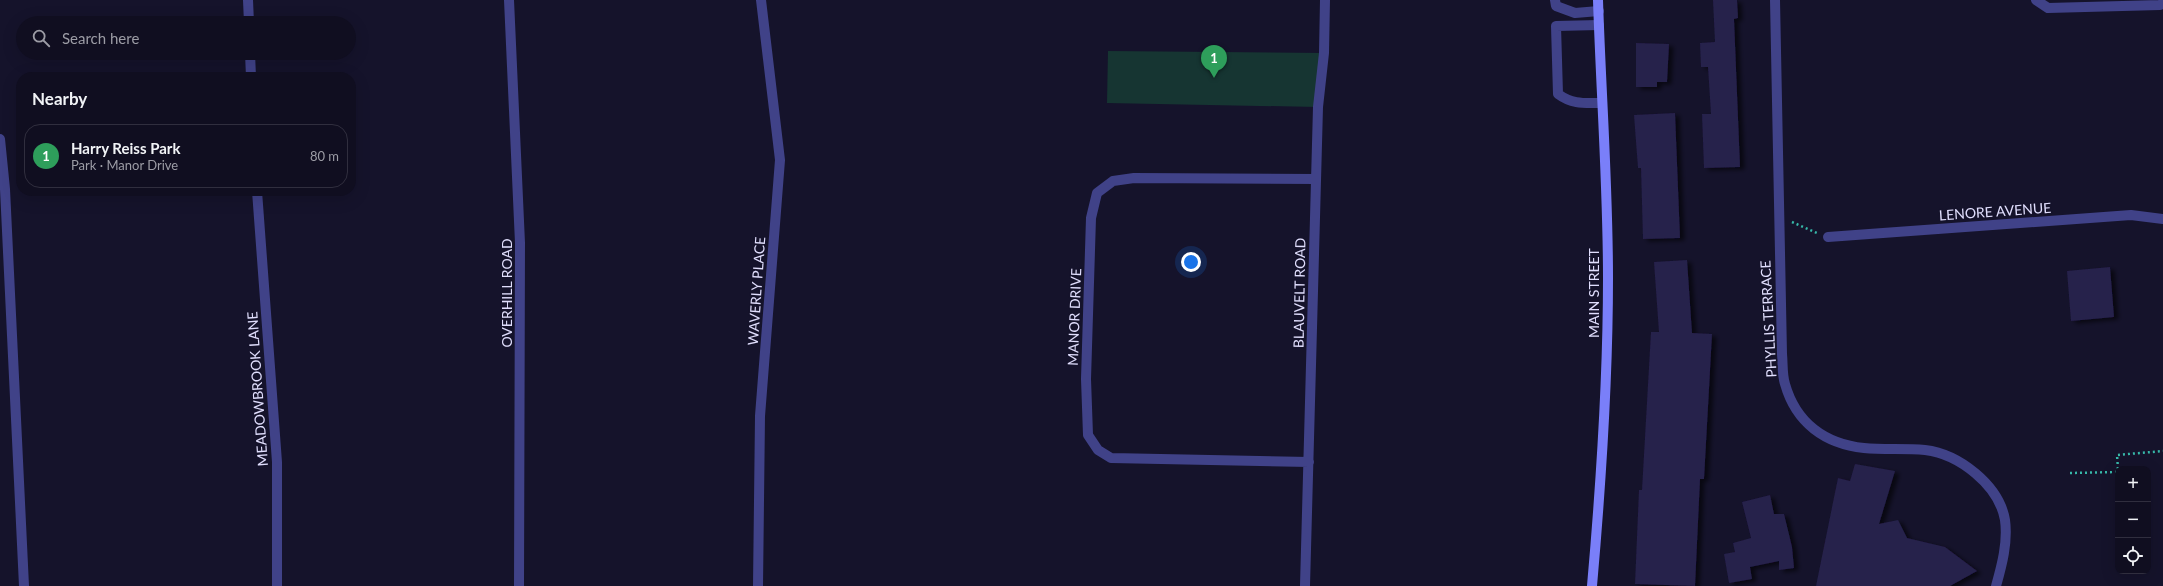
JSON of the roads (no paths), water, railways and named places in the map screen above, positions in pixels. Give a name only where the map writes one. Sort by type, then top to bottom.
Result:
[{"type":"main road","name":"MAIN STREET","points":[[1592,586],[1601,489],[1607,363],[1608,277],[1598,0]]},
{"type":"street","points":[[248,0],[249,16]]},
{"type":"street","name":"OVERHILL ROAD","points":[[509,0],[520,243],[518,586]]},
{"type":"street","name":"WAVERLY PLACE","points":[[758,586],[760,416],[780,160],[761,0]]},
{"type":"street","name":"BLAUVELT ROAD","points":[[1305,586],[1318,107],[1324,53],[1325,0]]},
{"type":"street","points":[[1555,0],[1556,6],[1575,13],[1599,11]]},
{"type":"street","name":"PHYLLIS TERRACE","points":[[1775,0],[1778,216],[1784,383],[1793,406],[1806,422],[1824,437],[1844,445],[1865,448],[1925,450],[1948,456],[1981,479],[1996,497],[2005,520],[2005,541],[2002,565],[1996,586]]},
{"type":"street","points":[[2036,0],[2048,8],[2160,5],[2163,3]]},
{"type":"street","points":[[1599,25],[1556,26],[1557,68],[1558,94],[1567,101],[1577,104],[1602,103]]},
{"type":"street","points":[[250,60],[251,72]]},
{"type":"street","points":[[0,140],[24,586]]},
{"type":"street","name":"MANOR DRIVE","points":[[1309,462],[1111,458],[1098,450],[1088,435],[1086,379],[1091,218],[1097,193],[1112,181],[1134,178],[1316,179]]},
{"type":"street","name":"MEADOWBROOK LANE","points":[[257,196],[277,462],[276,586]]},
{"type":"street","name":"LENORE AVENUE","points":[[1828,237],[2131,216],[2163,219]]},
{"type":"place","name":"Harry Reiss Park","points":[[1214,78]]}]
